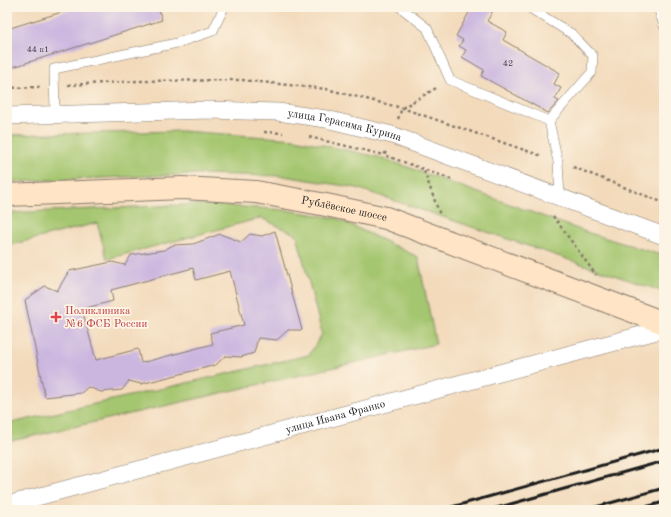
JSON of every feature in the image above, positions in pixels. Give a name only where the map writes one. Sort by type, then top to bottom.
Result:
[{"type":"street","name":"улица Герасима Курина","points":[[7,116],[209,110],[278,112],[326,119],[392,135],[664,236]]},
{"type":"street","name":"Рублёвское шоссе","points":[[7,196],[182,188],[256,192],[386,218],[664,323]]},
{"type":"street","name":"улица Ивана Франко","points":[[7,505],[664,329]]},
{"type":"lane","points":[[55,114],[54,69],[177,43],[213,31],[224,7]]},
{"type":"lane","points":[[400,7],[427,28],[450,80],[549,121]]},
{"type":"lane","points":[[528,7],[572,34],[592,56],[592,72],[549,121]]},
{"type":"lane","points":[[658,7],[664,26]]},
{"type":"lane","points":[[549,121],[558,162],[560,197]]},
{"type":"path","points":[[402,108],[450,80]]},
{"type":"path","points":[[259,132],[290,134]]},
{"type":"path","points":[[305,136],[384,155]]},
{"type":"path","points":[[424,170],[440,217]]},
{"type":"path","points":[[548,210],[596,275]]},
{"type":"green space","points":[[182,131],[295,139],[383,158],[586,232],[664,256],[664,292],[357,188],[284,176],[196,174],[7,182],[7,135]]},
{"type":"green space","points":[[202,204],[286,210],[336,218],[418,257],[436,344],[7,442],[7,424],[309,355],[322,334],[297,235],[261,218],[107,259],[97,223],[7,246],[7,213]]},
{"type":"building","points":[[78,7],[158,7],[162,20],[7,69],[7,29]]},
{"type":"building","points":[[472,7],[495,7],[487,21],[507,32],[503,40],[560,73],[554,84],[561,88],[555,99],[559,101],[548,113],[481,76],[484,70],[462,57],[466,50],[459,46],[463,40],[456,36]]},
{"type":"building","name":"Поликлиника №6 ФСБ России","points":[[275,231],[302,330],[288,330],[277,340],[258,338],[254,353],[241,357],[225,356],[216,365],[141,384],[129,381],[122,390],[101,392],[88,387],[81,393],[45,397],[25,300],[45,286],[57,291],[69,271],[112,262],[125,265],[131,255],[164,250],[173,245],[193,244],[220,234],[241,242],[250,234],[262,236]],"holes":[[[193,268],[196,280],[230,271],[244,325],[210,333],[213,344],[141,363],[138,349],[96,360],[82,309],[113,301],[111,290]]]},
{"type":"railway","points":[[441,510],[664,448]]},
{"type":"railway","points":[[489,510],[664,461]]},
{"type":"railway","points":[[585,510],[664,488]]},
{"type":"railway","points":[[634,510],[664,502]]},
{"type":"place","name":"Поликлиника №6 ФСБ России","points":[[56,317]]}]
